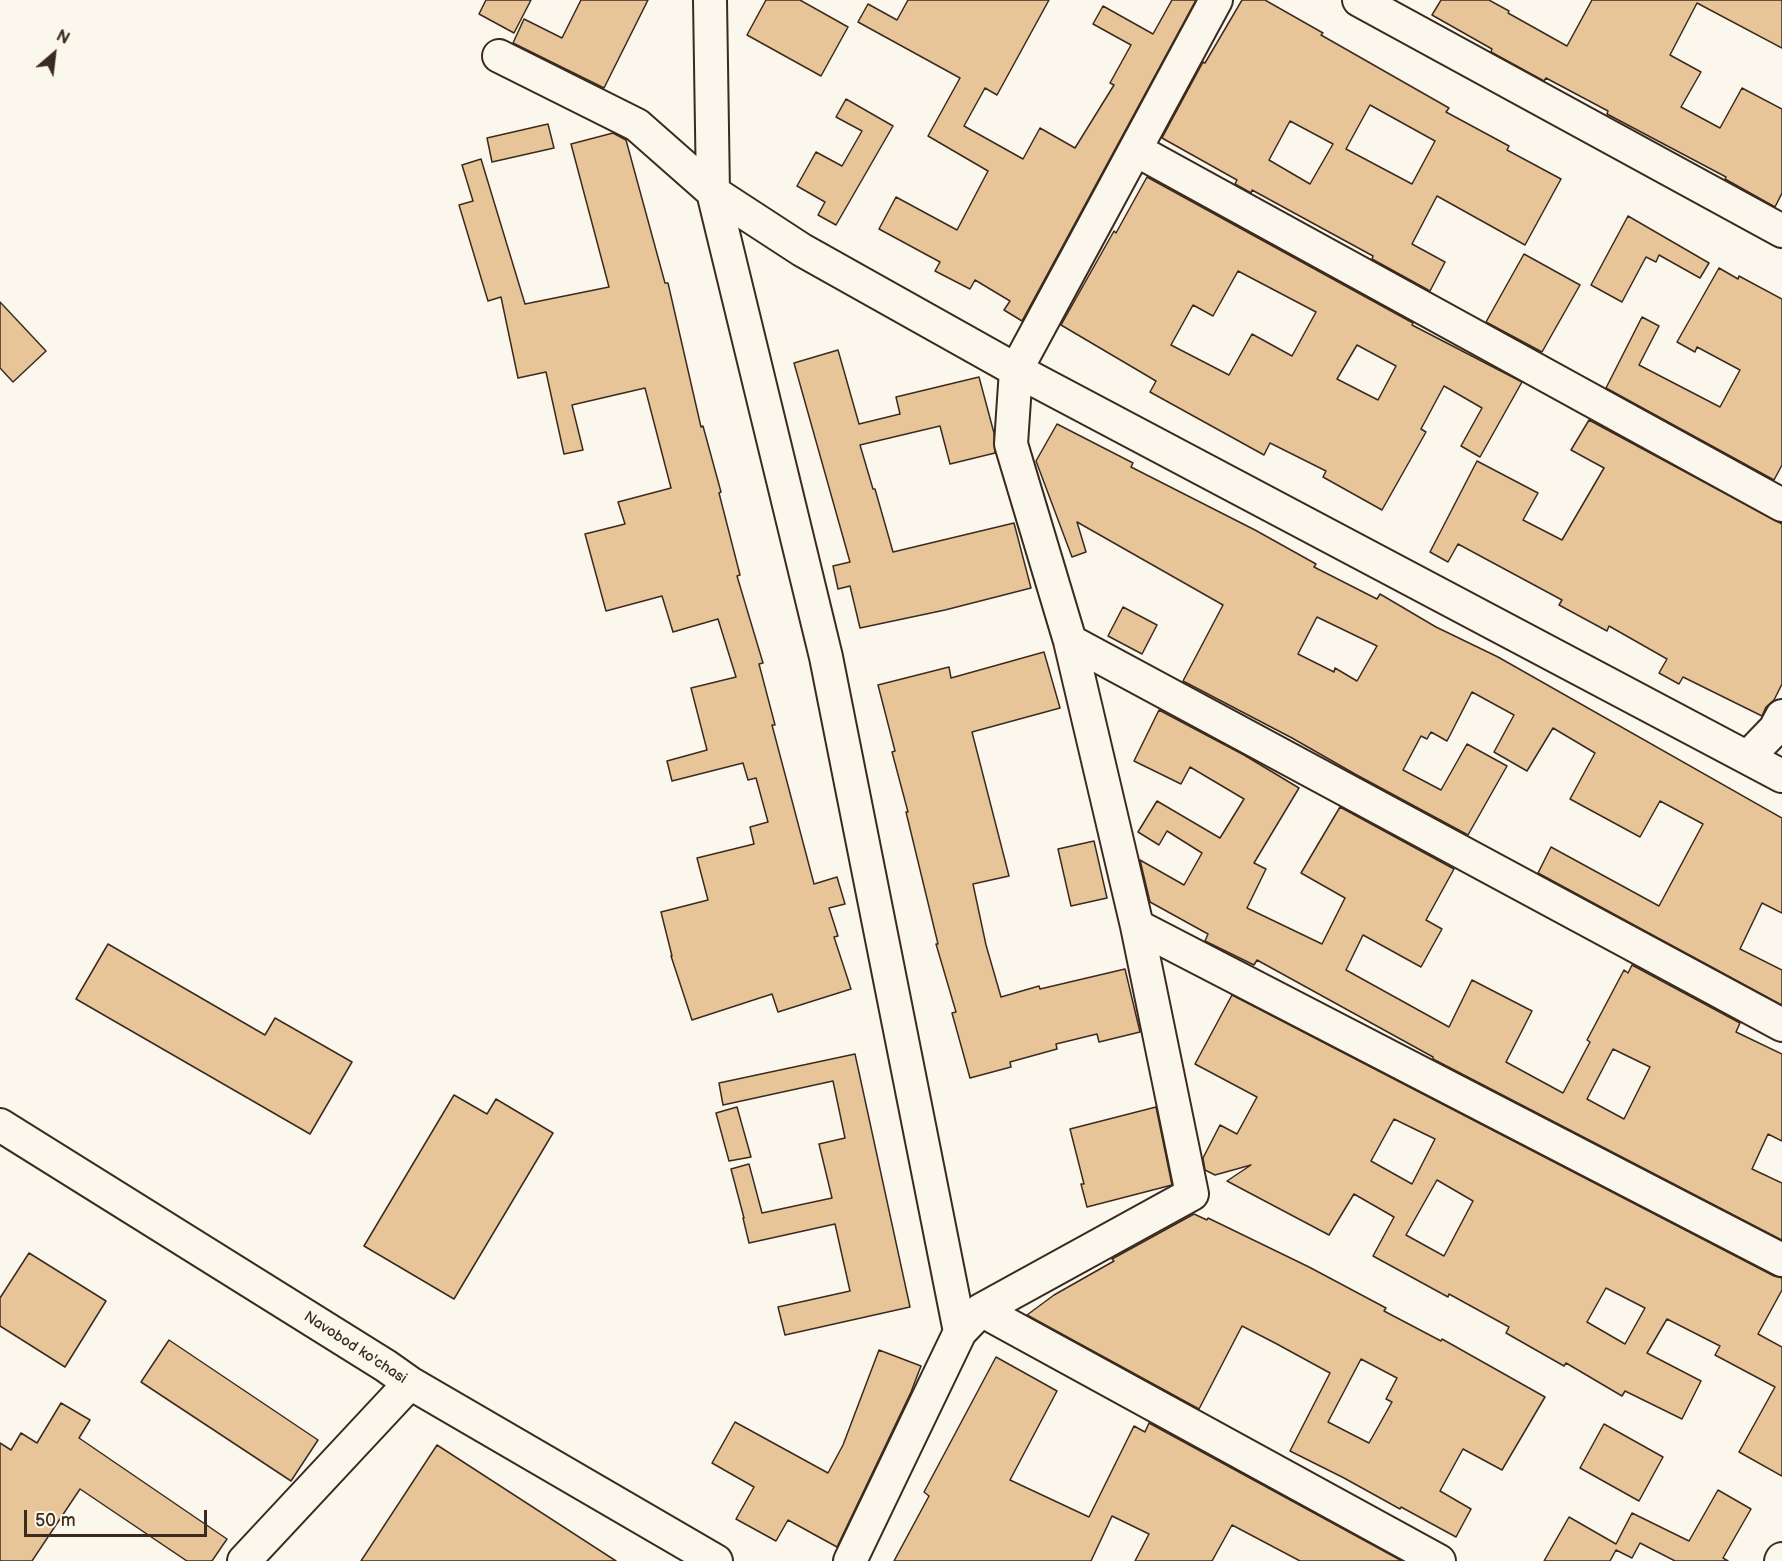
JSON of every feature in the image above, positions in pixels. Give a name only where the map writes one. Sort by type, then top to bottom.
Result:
[{"type":"street","points":[[710,0],[713,192],[826,657],[960,1332]]},
{"type":"street","points":[[850,1561],[960,1332],[981,1310],[1192,1194],[1137,926],[1070,641],[1011,444],[1016,370],[1216,0]]},
{"type":"street","points":[[1359,0],[1782,231]]},
{"type":"street","points":[[499,56],[637,125],[713,192],[801,250],[1016,370],[1782,776]]},
{"type":"street","points":[[1136,150],[1782,505]]},
{"type":"street","points":[[1070,641],[1782,1025]]},
{"type":"street","points":[[1748,757],[1775,729],[1782,716]]},
{"type":"street","points":[[1137,926],[1782,1260]]},
{"type":"street","name":"Navobod ko'chasi","points":[[0,1125],[376,1359],[410,1383],[716,1561]]},
{"type":"street","points":[[981,1310],[1439,1561]]},
{"type":"street","points":[[244,1561],[410,1383]]},
{"type":"building","points":[[486,0],[531,0],[514,33],[479,14]]},
{"type":"building","points":[[581,0],[648,0],[604,88],[513,43],[524,19],[562,38]]},
{"type":"building","points":[[766,0],[800,0],[848,27],[821,76],[747,35]]},
{"type":"building","points":[[908,0],[1049,0],[997,95],[985,88],[964,126],[1023,159],[1040,128],[1075,148],[1114,85],[1110,83],[1131,45],[1093,24],[1103,6],[1153,34],[1172,0],[1196,0],[1022,321],[1004,310],[1010,301],[975,280],[970,289],[935,271],[940,262],[879,229],[896,197],[957,230],[988,171],[928,136],[960,78],[858,22],[868,4],[897,20]]},
{"type":"building","points":[[1242,0],[1265,0],[1323,33],[1321,35],[1449,108],[1446,112],[1509,146],[1507,150],[1561,179],[1525,245],[1437,196],[1412,244],[1445,262],[1430,291],[1372,259],[1373,256],[1252,190],[1251,193],[1235,184],[1237,180],[1162,138],[1203,62],[1205,63]],"holes":[[[1370,105],[1435,141],[1412,184],[1346,149]],[[1290,121],[1333,144],[1310,184],[1269,160]]]},
{"type":"building","points":[[1441,0],[1489,0],[1567,46],[1592,0],[1782,0],[1782,48],[1697,3],[1670,55],[1701,72],[1681,107],[1720,128],[1742,88],[1782,109],[1782,193],[1775,207],[1725,179],[1726,177],[1607,114],[1608,111],[1546,78],[1544,81],[1491,52],[1492,49],[1432,15]]},
{"type":"building","points":[[846,99],[893,126],[836,225],[818,215],[825,202],[797,186],[816,152],[842,166],[862,131],[836,117]]},
{"type":"building","points":[[548,124],[554,148],[492,162],[487,138]]},
{"type":"building","points":[[613,133],[626,140],[665,283],[668,283],[701,427],[703,426],[721,492],[719,493],[740,575],[737,576],[763,663],[759,664],[775,725],[772,725],[814,884],[837,877],[845,904],[829,908],[838,936],[834,937],[851,989],[778,1012],[772,994],[692,1020],[671,956],[661,912],[708,900],[697,858],[754,844],[750,827],[768,822],[756,778],[748,780],[743,763],[672,781],[667,761],[707,750],[691,688],[736,677],[718,619],[673,632],[662,596],[606,611],[585,534],[625,524],[618,502],[671,488],[645,388],[572,405],[583,450],[564,454],[546,372],[518,378],[501,297],[488,301],[459,205],[473,201],[462,165],[481,159],[525,304],[609,287],[571,144]]},
{"type":"building","points":[[1147,177],[1413,323],[1412,325],[1522,382],[1480,457],[1461,446],[1482,408],[1444,386],[1421,429],[1426,432],[1382,510],[1323,477],[1326,471],[1270,443],[1264,455],[1150,392],[1156,381],[1061,325],[1114,231],[1116,233]],"holes":[[[1238,271],[1316,312],[1292,356],[1252,334],[1229,375],[1171,345],[1193,305],[1213,316]],[[1357,345],[1396,366],[1378,400],[1337,379]]]},
{"type":"building","points":[[1628,216],[1709,263],[1700,278],[1659,255],[1656,262],[1646,257],[1622,302],[1591,285]]},
{"type":"building","points":[[1524,254],[1580,285],[1542,352],[1486,322]]},
{"type":"building","points":[[1719,268],[1782,299],[1782,465],[1774,480],[1606,388],[1642,317],[1659,326],[1639,365],[1720,407],[1740,370],[1697,347],[1695,352],[1677,342]]},
{"type":"building","points":[[0,302],[46,351],[13,382],[0,368]]},
{"type":"building","points":[[838,350],[859,424],[900,414],[896,397],[979,377],[994,433],[995,453],[950,464],[940,426],[860,445],[893,552],[1014,523],[1031,588],[945,610],[860,628],[850,586],[838,589],[833,566],[850,562],[794,363]]},
{"type":"building","points":[[1589,420],[1782,524],[1782,684],[1762,716],[1683,677],[1679,684],[1659,673],[1667,659],[1609,626],[1607,631],[1559,605],[1562,600],[1458,544],[1448,562],[1430,552],[1477,461],[1538,493],[1523,520],[1562,540],[1604,468],[1571,450]]},
{"type":"building","points":[[1057,424],[1133,463],[1131,467],[1255,530],[1316,564],[1314,567],[1377,599],[1380,594],[1436,627],[1498,657],[1782,818],[1782,913],[1762,903],[1740,949],[1782,970],[1782,1005],[1538,873],[1551,847],[1659,906],[1703,824],[1660,801],[1640,837],[1570,799],[1595,753],[1553,728],[1527,771],[1494,752],[1514,715],[1472,692],[1447,741],[1431,732],[1427,739],[1421,736],[1403,770],[1441,790],[1467,744],[1507,766],[1468,835],[1183,681],[1223,605],[1077,522],[1086,552],[1072,557],[1036,461]],"holes":[[[1317,617],[1377,646],[1357,681],[1335,668],[1334,672],[1298,654]]]},
{"type":"building","points":[[1123,607],[1157,625],[1142,654],[1108,636]]},
{"type":"building","points":[[1044,652],[1060,708],[972,732],[1009,876],[973,884],[986,945],[1001,997],[1039,986],[1040,989],[1125,969],[1140,1032],[1099,1042],[1097,1034],[1056,1044],[1057,1049],[1010,1062],[1011,1067],[970,1078],[952,1013],[956,1012],[936,944],[938,944],[906,812],[908,812],[892,752],[895,751],[878,685],[949,667],[951,678]]},
{"type":"building","points":[[1159,710],[1244,755],[1299,788],[1254,863],[1266,869],[1247,908],[1322,944],[1345,898],[1301,873],[1340,807],[1454,869],[1426,920],[1442,929],[1421,967],[1363,935],[1346,970],[1449,1027],[1472,980],[1532,1011],[1506,1062],[1563,1093],[1590,1042],[1587,1040],[1624,970],[1628,973],[1632,965],[1740,1023],[1736,1032],[1782,1054],[1782,1141],[1768,1134],[1752,1169],[1782,1183],[1782,1240],[1433,1059],[1257,960],[1254,965],[1205,941],[1208,934],[1150,902],[1140,860],[1184,885],[1202,853],[1167,831],[1159,845],[1138,832],[1157,801],[1220,838],[1244,799],[1190,767],[1181,784],[1134,761]],"holes":[[[1613,1049],[1650,1067],[1624,1119],[1587,1099]]]},
{"type":"building","points":[[1094,841],[1107,898],[1071,906],[1058,849]]},
{"type":"building","points":[[108,944],[265,1035],[275,1018],[352,1062],[310,1134],[76,999]]},
{"type":"building","points":[[1232,995],[1774,1276],[1782,1278],[1782,1290],[1758,1334],[1782,1347],[1782,1476],[1739,1452],[1775,1387],[1715,1355],[1720,1346],[1667,1319],[1647,1353],[1701,1381],[1682,1419],[1625,1391],[1622,1396],[1566,1363],[1564,1366],[1506,1333],[1509,1327],[1373,1256],[1394,1217],[1354,1194],[1329,1235],[1227,1181],[1251,1165],[1215,1175],[1205,1170],[1203,1158],[1220,1125],[1237,1134],[1257,1097],[1195,1064]],"holes":[[[1394,1119],[1435,1139],[1412,1184],[1371,1161]],[[1437,1180],[1473,1201],[1444,1256],[1406,1235]],[[1606,1288],[1645,1308],[1625,1344],[1587,1322]]]},
{"type":"building","points":[[855,1054],[910,1307],[785,1335],[778,1307],[850,1291],[835,1224],[749,1243],[731,1169],[749,1164],[762,1213],[832,1198],[819,1144],[845,1138],[833,1081],[723,1105],[719,1083]]},
{"type":"building","points":[[454,1095],[487,1114],[496,1099],[553,1133],[454,1299],[364,1246]]},
{"type":"building","points":[[737,1107],[751,1157],[729,1161],[716,1113]]},
{"type":"building","points":[[1156,1107],[1172,1185],[1087,1207],[1081,1184],[1084,1184],[1070,1129]]},
{"type":"building","points":[[1194,1214],[1207,1220],[1208,1218],[1309,1267],[1386,1308],[1384,1311],[1441,1341],[1442,1339],[1545,1397],[1502,1470],[1463,1449],[1440,1491],[1471,1509],[1456,1537],[1290,1451],[1330,1373],[1275,1343],[1242,1326],[1199,1409],[1027,1315],[1054,1295],[1114,1261],[1112,1259]],"holes":[[[1361,1359],[1397,1378],[1386,1399],[1392,1402],[1369,1443],[1328,1422]]]},
{"type":"building","points":[[29,1253],[106,1301],[65,1367],[0,1326],[0,1298]]},
{"type":"building","points":[[169,1340],[318,1440],[291,1481],[141,1382]]},
{"type":"building","points":[[879,1350],[921,1366],[911,1392],[837,1547],[788,1520],[776,1541],[736,1519],[754,1487],[712,1463],[735,1422],[828,1473],[843,1445]]},
{"type":"building","points":[[996,1357],[1057,1391],[1010,1480],[1089,1517],[1134,1426],[1145,1432],[1149,1423],[1402,1561],[1300,1561],[1232,1525],[1212,1561],[1135,1561],[1149,1534],[1112,1516],[1091,1561],[894,1561],[929,1496],[924,1492]]},
{"type":"building","points":[[61,1403],[90,1420],[79,1438],[227,1539],[212,1561],[187,1561],[80,1489],[32,1561],[0,1561],[0,1443],[11,1450],[21,1433],[37,1443]]},
{"type":"building","points":[[1604,1424],[1663,1457],[1639,1501],[1580,1468]]},
{"type":"building","points":[[437,1445],[616,1561],[361,1561]]},
{"type":"building","points":[[1718,1490],[1751,1509],[1723,1558],[1728,1561],[1675,1561],[1640,1543],[1632,1558],[1616,1550],[1610,1561],[1544,1561],[1569,1517],[1616,1544],[1632,1513],[1689,1541]]}]
